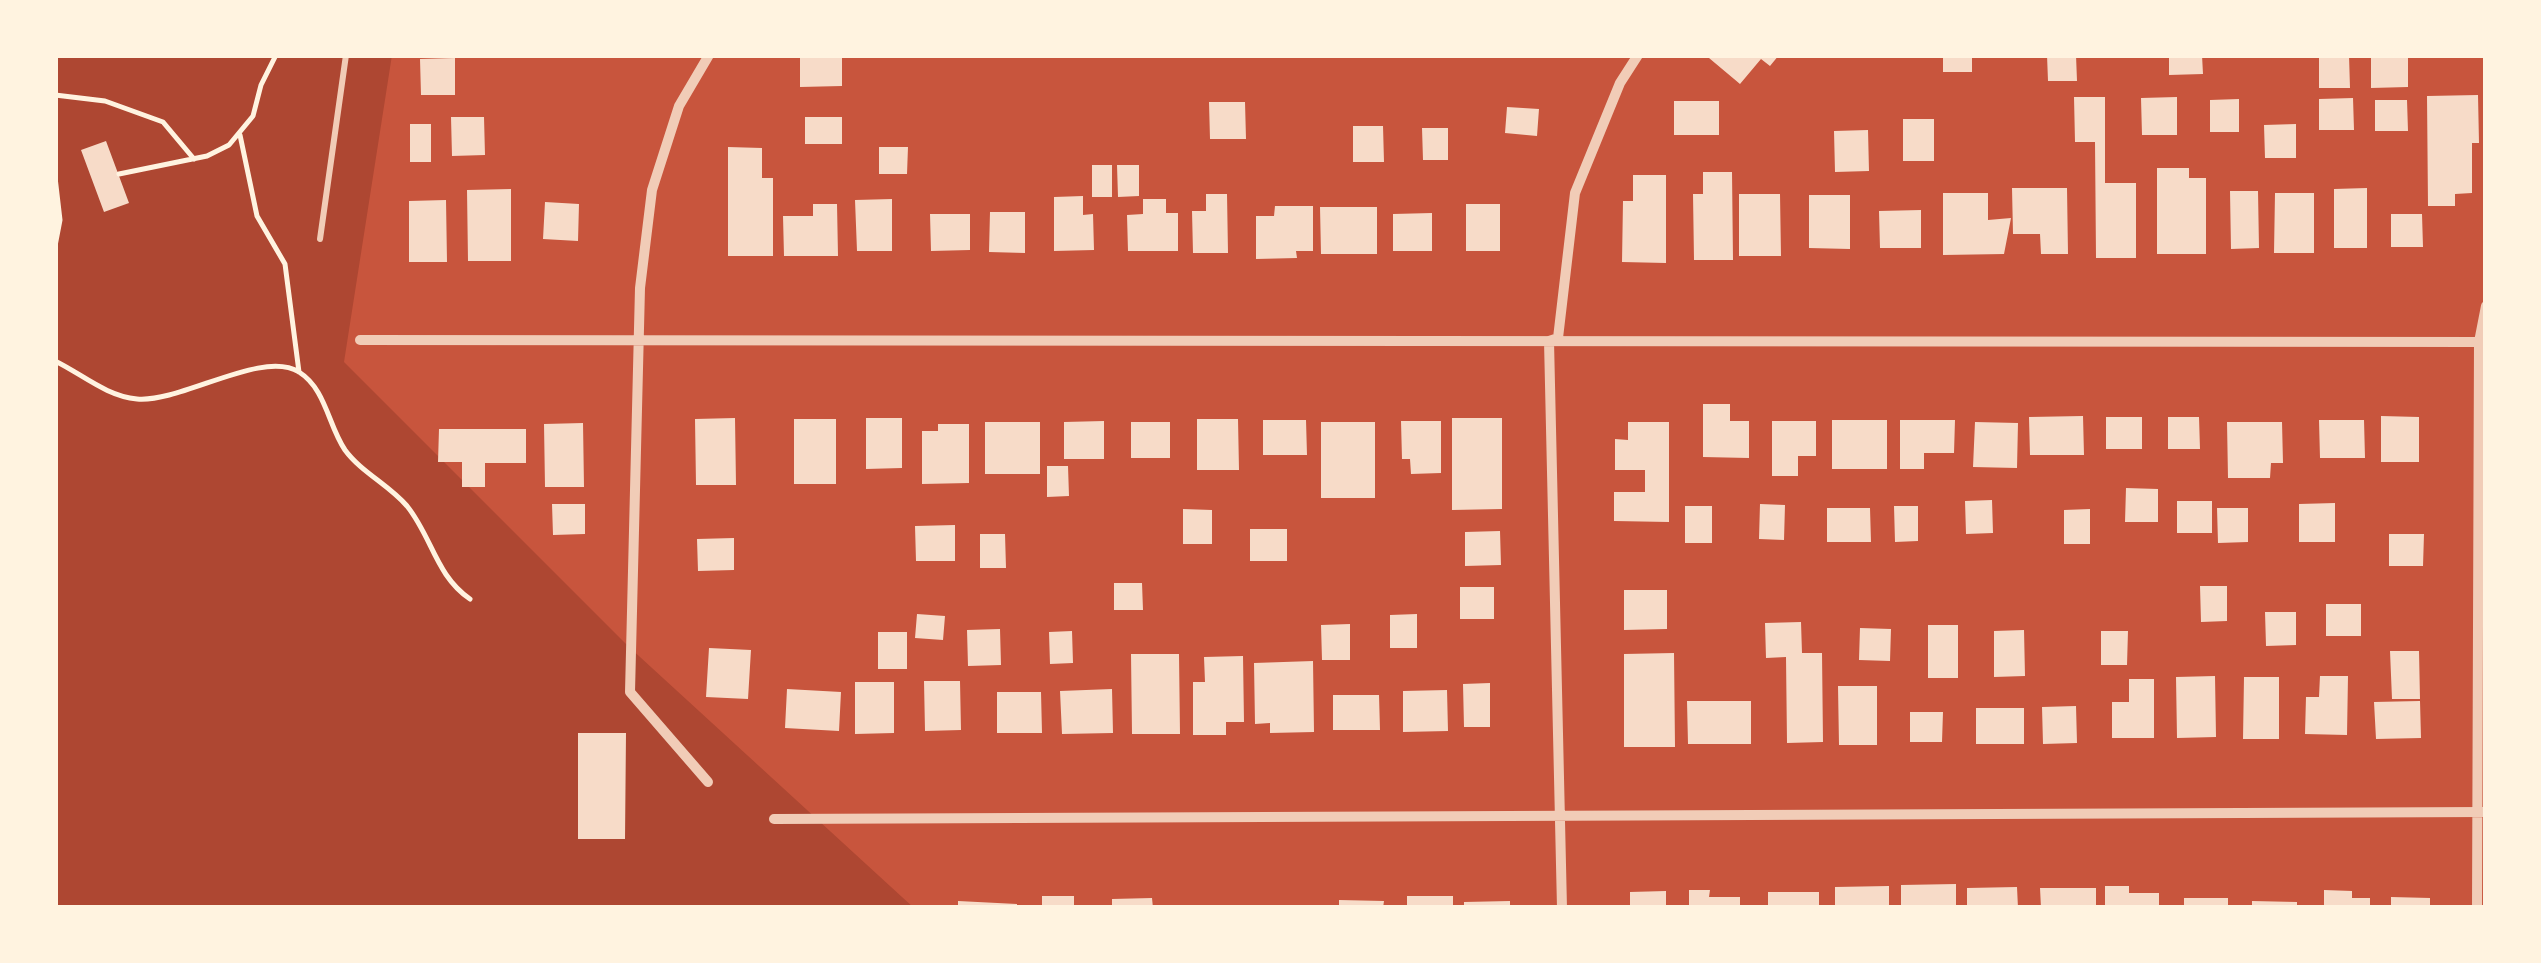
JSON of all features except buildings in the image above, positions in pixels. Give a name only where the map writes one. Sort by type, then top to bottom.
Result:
[{"type":"street","points":[[708,782],[630,692],[640,288],[652,190],[680,106],[709,55]]},
{"type":"street","points":[[1549,341],[1558,338],[1575,192],[1620,83],[1638,55]]},
{"type":"street","points":[[2477,908],[2481,812],[2482,342],[2486,306]]},
{"type":"street","points":[[360,340],[2482,342]]},
{"type":"street","points":[[1549,341],[1562,908]]},
{"type":"street","points":[[774,819],[2481,812]]},
{"type":"lane","points":[[320,239],[346,55]]},
{"type":"path","points":[[119,174],[218,152],[240,135],[253,116],[261,86],[276,55]]},
{"type":"path","points":[[55,95],[105,102],[163,122],[194,158]]},
{"type":"path","points":[[240,135],[257,216],[285,264],[299,372]]},
{"type":"path","points":[[55,177],[60,220],[55,246]]},
{"type":"path","points":[[55,361],[108,391],[139,399],[200,388],[255,368],[290,368],[299,372],[318,392],[334,432],[348,454],[406,506],[450,584],[470,599]]},
{"type":"shaded area","points":[[55,55],[392,55],[344,362],[628,646],[914,908],[55,908]]}]
